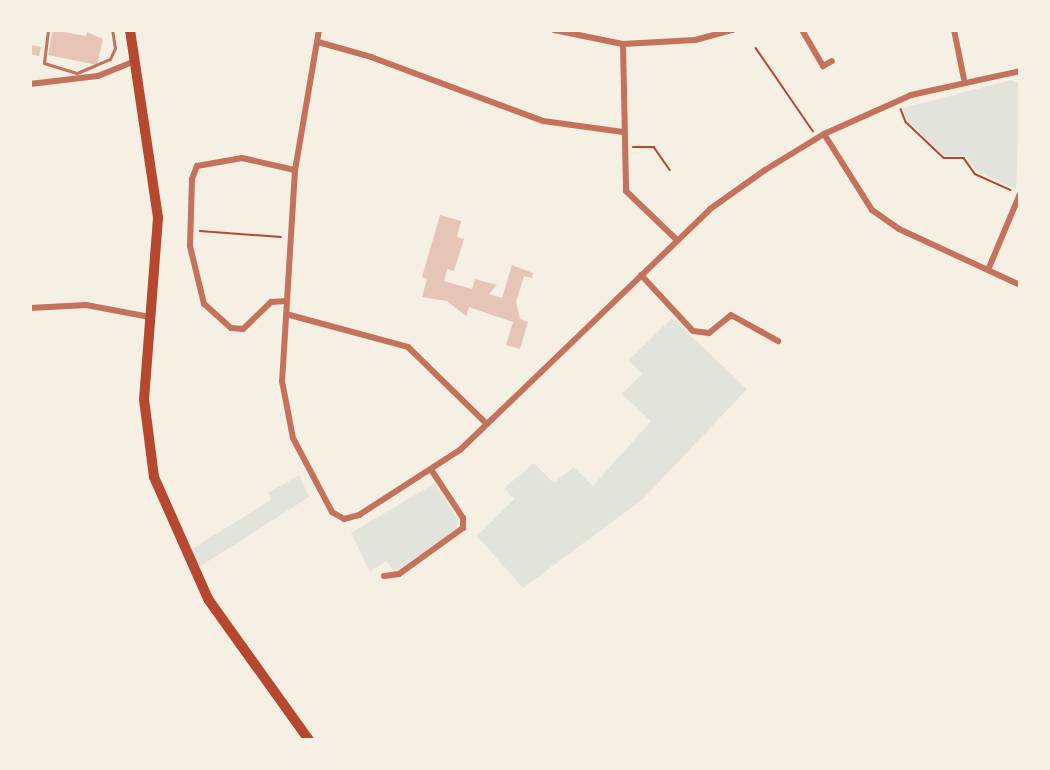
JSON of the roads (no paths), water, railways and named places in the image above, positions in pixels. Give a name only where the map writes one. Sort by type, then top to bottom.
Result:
[{"type":"highway","points":[[130,30],[158,218],[159,261],[150,317],[144,399],[154,477],[208,599],[309,740]]},
{"type":"street","points":[[319,30],[295,170],[286,301],[284,412],[332,512],[344,519],[359,515],[432,471],[487,424],[710,209],[821,136],[898,101],[964,80],[1020,71]]},
{"type":"street","points":[[554,30],[623,44],[695,40],[722,31],[733,30]]},
{"type":"street","points":[[802,30],[823,66],[832,61]]},
{"type":"street","points":[[954,30],[964,80]]},
{"type":"street","points":[[318,42],[371,57],[543,121],[623,132]]},
{"type":"street","points":[[623,44],[623,147],[626,191],[677,240]]},
{"type":"street","points":[[30,84],[98,76],[135,61]]},
{"type":"street","points":[[821,136],[872,210],[899,229],[1020,285]]},
{"type":"street","points":[[286,301],[271,302],[243,329],[219,320],[200,293],[191,231],[196,166],[242,158],[295,170]]},
{"type":"street","points":[[988,270],[1020,194]]},
{"type":"street","points":[[641,275],[693,331],[709,333],[731,315],[778,341]]},
{"type":"street","points":[[30,308],[86,305],[150,317]]},
{"type":"street","points":[[286,314],[408,347],[487,424]]},
{"type":"street","points":[[384,576],[399,574],[464,528],[463,518],[432,471]]},
{"type":"lane","points":[[48,30],[44,63],[77,73],[110,59],[112,30]]}]
